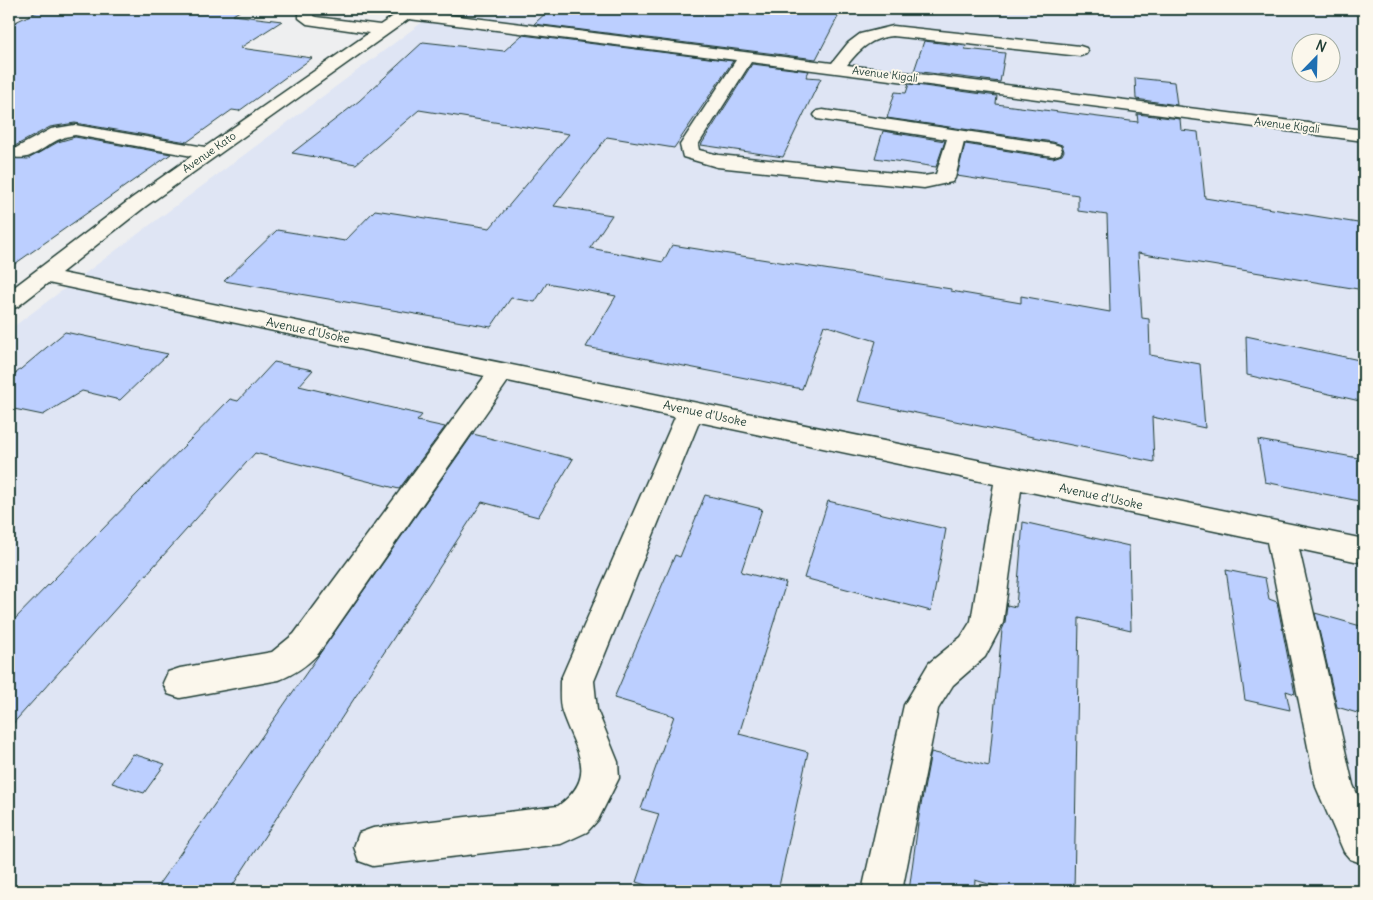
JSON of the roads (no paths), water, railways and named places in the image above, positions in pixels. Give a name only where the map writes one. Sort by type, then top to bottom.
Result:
[{"type":"street","points":[[306,9],[306,18],[312,21],[382,30]]},
{"type":"street","name":"Avenue Kato","points":[[9,302],[139,202],[410,11]]},
{"type":"street","name":"Avenue Kigali","points":[[410,11],[746,57],[1364,135]]},
{"type":"street","points":[[836,68],[862,39],[878,32],[893,31],[1080,51]]},
{"type":"street","points":[[746,57],[689,146],[690,153],[717,161],[924,182],[945,178],[957,136]]},
{"type":"street","points":[[823,116],[1053,150]]},
{"type":"street","points":[[21,153],[57,133],[75,130],[208,153]]},
{"type":"street","name":"Avenue d'Usoke","points":[[45,276],[1364,550]]},
{"type":"street","points":[[180,682],[279,665],[292,657],[306,644],[502,371]]},
{"type":"street","points":[[373,847],[561,825],[573,819],[585,807],[601,778],[600,762],[579,710],[577,681],[691,410]]},
{"type":"street","points":[[882,891],[921,705],[941,674],[973,647],[987,623],[1010,477]]},
{"type":"street","points":[[1280,533],[1334,787],[1358,838],[1364,845]]}]
